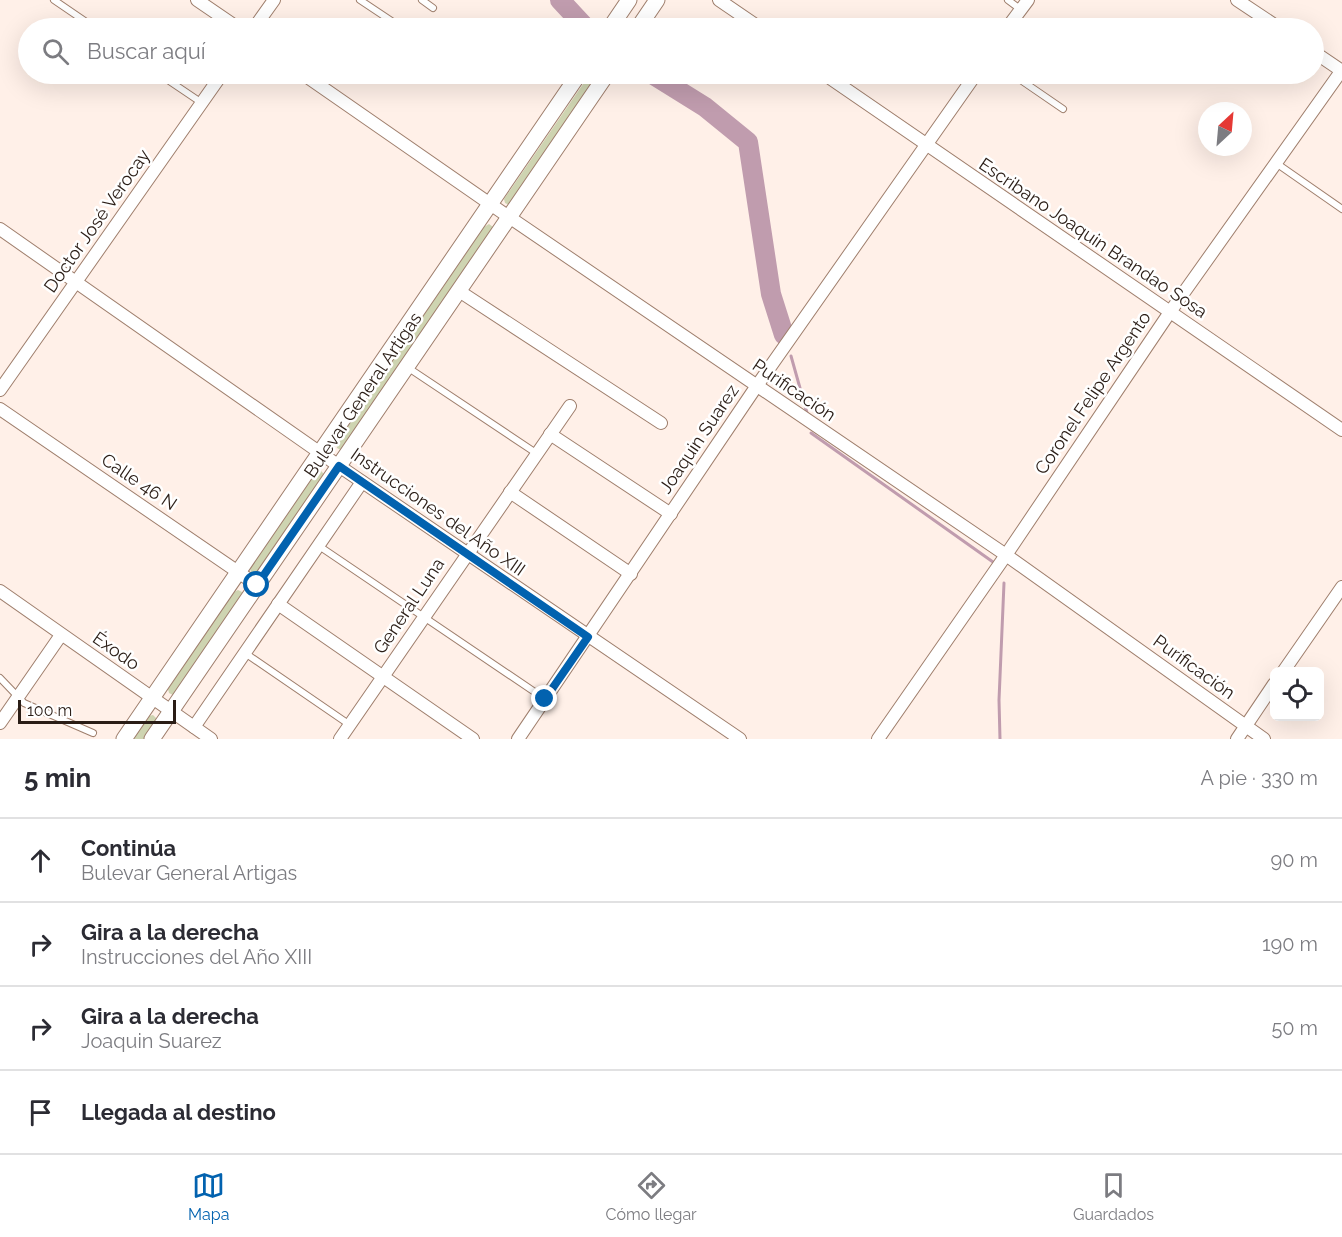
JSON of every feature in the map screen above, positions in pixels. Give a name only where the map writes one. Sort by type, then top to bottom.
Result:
[{"type":"street","points":[[197,0],[223,18]]},
{"type":"street","points":[[261,18],[274,0]]},
{"type":"street","points":[[617,18],[629,0]]},
{"type":"street","points":[[645,18],[657,0]]},
{"type":"street","points":[[719,0],[745,18]]},
{"type":"street","points":[[1237,0],[1264,18]]},
{"type":"street","points":[[1014,18],[1024,5]]},
{"type":"street","points":[[1324,59],[1342,71]]},
{"type":"street","name":"Coronel Felipe Argento","points":[[878,739],[1170,312],[1342,71]]},
{"type":"street","name":"Doctor José Verocay","points":[[0,390],[215,84]]},
{"type":"street","name":"Purificación","points":[[317,84],[756,387],[1006,555],[1264,739]]},
{"type":"street","name":"Bulevar General Artigas","points":[[124,739],[572,84]]},
{"type":"street","name":"Bulevar General Artigas","points":[[152,739],[600,84]]},
{"type":"street","name":"Escribano Joaquin Brandao Sosa","points":[[838,84],[1342,430]]},
{"type":"street","name":"Joaquin Suarez","points":[[518,739],[756,387],[969,84]]},
{"type":"street","name":"Instrucciones del Año XIII","points":[[0,228],[362,482],[741,739]]},
{"type":"street","points":[[459,291],[661,423]]},
{"type":"street","name":"General Luna","points":[[341,739],[570,406]]},
{"type":"street","name":"Calle 46 N","points":[[0,409],[257,585]]},
{"type":"street","points":[[550,434],[671,514]]},
{"type":"street","points":[[194,727],[362,482]]},
{"type":"street","points":[[510,492],[631,574]]},
{"type":"street","points":[[1286,667],[1342,587]]},
{"type":"street","name":"Éxodo","points":[[0,591],[211,739]]},
{"type":"street","points":[[278,604],[473,739]]},
{"type":"street","points":[[0,723],[61,635]]},
{"type":"street","points":[[1237,739],[1270,691]]},
{"type":"lane","points":[[54,0],[80,18]]},
{"type":"lane","points":[[360,0],[387,18]]},
{"type":"lane","points":[[422,0],[433,8]]},
{"type":"lane","points":[[1008,0],[1024,5]]},
{"type":"lane","points":[[174,84],[202,103]]},
{"type":"lane","points":[[1027,84],[1063,109]]},
{"type":"lane","points":[[1276,163],[1342,209]]},
{"type":"lane","points":[[406,367],[536,453]]},
{"type":"lane","points":[[318,545],[545,699]]},
{"type":"lane","points":[[245,652],[350,724]]},
{"type":"lane","points":[[0,678],[24,703],[93,733]]},
{"type":"green space","points":[[583,84],[595,84],[509,205],[504,199]]},
{"type":"green space","points":[[489,224],[493,227],[341,450],[337,448],[336,443],[484,227]]},
{"type":"green space","points":[[317,471],[324,474],[258,574],[254,575],[250,568]]},
{"type":"green space","points":[[238,590],[243,596],[176,694],[169,693],[168,689],[234,592]]},
{"type":"green space","points":[[153,715],[157,721],[145,739],[133,739],[149,716]]},
{"type":"waterway","points":[[560,0],[577,18]]},
{"type":"waterway","points":[[668,84],[705,107],[748,142],[771,294],[784,335]]},
{"type":"waterway","points":[[791,356],[807,413]]},
{"type":"waterway","points":[[811,433],[993,562]]},
{"type":"waterway","points":[[1000,739],[999,700],[1004,583]]},
{"type":"route","points":[[257,585],[339,466],[588,637],[545,699]]}]
